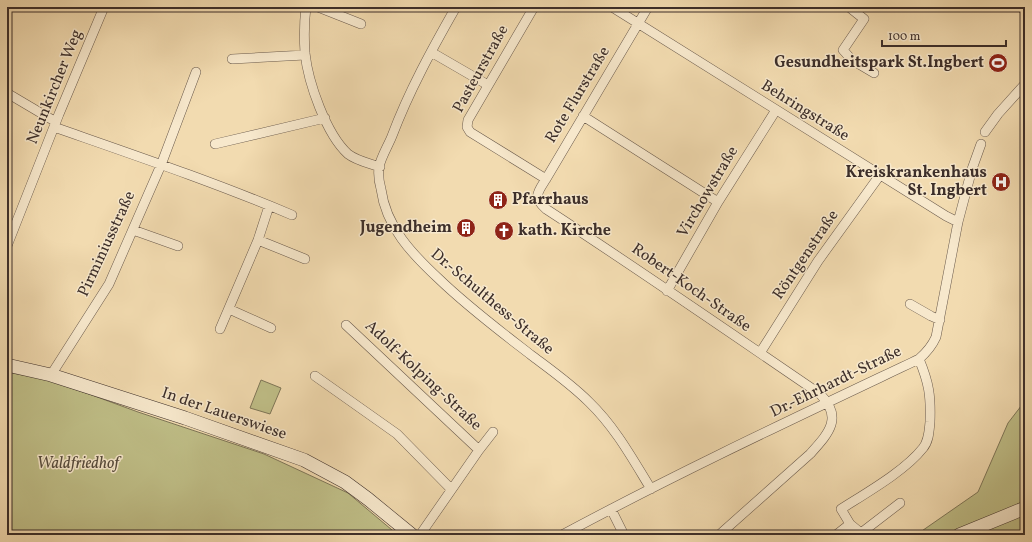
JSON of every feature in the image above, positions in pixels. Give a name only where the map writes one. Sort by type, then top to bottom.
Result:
[{"type":"street","name":"Neunkircher Weg","points":[[7,246],[55,124],[104,7]]},
{"type":"street","points":[[306,7],[304,36],[306,55],[317,100],[331,131],[349,154],[362,161],[380,167]]},
{"type":"street","points":[[318,7],[361,24]]},
{"type":"street","name":"Dr.-Schulthess-Straße","points":[[456,7],[431,52],[395,127],[380,167],[380,184],[386,213],[394,228],[409,249],[455,294],[497,329],[572,386],[588,401],[612,428],[650,489]]},
{"type":"street","name":"Pasteurstraße","points":[[534,7],[468,120],[467,127],[470,132],[546,178]]},
{"type":"street","name":"Behringstraße","points":[[612,7],[880,175],[958,222]]},
{"type":"street","name":"Rote Flurstraße","points":[[537,200],[537,195],[546,178],[648,7]]},
{"type":"street","points":[[849,7],[864,19],[844,50],[852,60],[874,74]]},
{"type":"street","points":[[1022,7],[1025,12]]},
{"type":"street","points":[[431,52],[488,85]]},
{"type":"street","points":[[232,59],[306,55]]},
{"type":"street","name":"Pirminiusstraße","points":[[51,374],[109,284],[161,165],[196,72]]},
{"type":"street","points":[[986,132],[998,114],[1025,84]]},
{"type":"street","points":[[7,93],[55,124],[292,216]]},
{"type":"street","name":"Virchowstraße","points":[[667,291],[718,202],[776,110]]},
{"type":"street","points":[[583,116],[718,202]]},
{"type":"street","points":[[215,144],[325,118]]},
{"type":"street","name":"Dr.-Ehrhardt-Straße","points":[[562,535],[611,508],[919,359],[932,347],[940,320],[958,222],[972,170],[981,144]]},
{"type":"street","name":"Röntgenstraße","points":[[760,353],[818,261],[880,175]]},
{"type":"street","name":"Robert-Koch-Straße","points":[[537,200],[546,209],[620,257],[667,291],[820,394],[827,403]]},
{"type":"street","points":[[220,329],[258,240],[269,206]]},
{"type":"street","points":[[133,230],[178,246]]},
{"type":"street","points":[[258,240],[305,259]]},
{"type":"street","points":[[910,304],[940,320]]},
{"type":"street","points":[[229,309],[271,328]]},
{"type":"street","name":"Adolf-Kolping-Straße","points":[[346,325],[479,450]]},
{"type":"street","points":[[900,503],[861,533],[850,524],[842,509],[892,475],[912,459],[923,448],[927,441],[931,400],[928,383],[919,359]]},
{"type":"street","name":"In der Lauerswiese","points":[[7,364],[51,374],[185,418],[304,460],[345,482],[412,535]]},
{"type":"street","points":[[315,376],[397,434],[451,489]]},
{"type":"street","points":[[719,535],[810,454],[821,442],[830,430],[832,420],[827,403]]},
{"type":"street","points":[[420,535],[451,489],[493,432]]},
{"type":"street","points":[[611,508],[624,535]]},
{"type":"street","points":[[959,535],[1025,508]]},
{"type":"street","points":[[836,535],[850,524]]},
{"type":"green space","name":"Waldfriedhof","points":[[7,372],[44,379],[264,454],[348,493],[398,535],[7,535]]},
{"type":"green space","points":[[261,380],[281,388],[270,414],[250,408]]},
{"type":"green space","points":[[1025,401],[1025,535],[916,535],[978,492],[1008,423]]},
{"type":"place","name":"Gesundheitspark St.Ingbert","points":[[998,63]]},
{"type":"place","name":"Kreiskrankenhaus St. Ingbert","points":[[1001,182]]},
{"type":"place","name":"Pfarrhaus","points":[[498,200]]},
{"type":"place","name":"Jugendheim","points":[[466,228]]},
{"type":"place","name":"kath. Kirche","points":[[504,231]]}]
